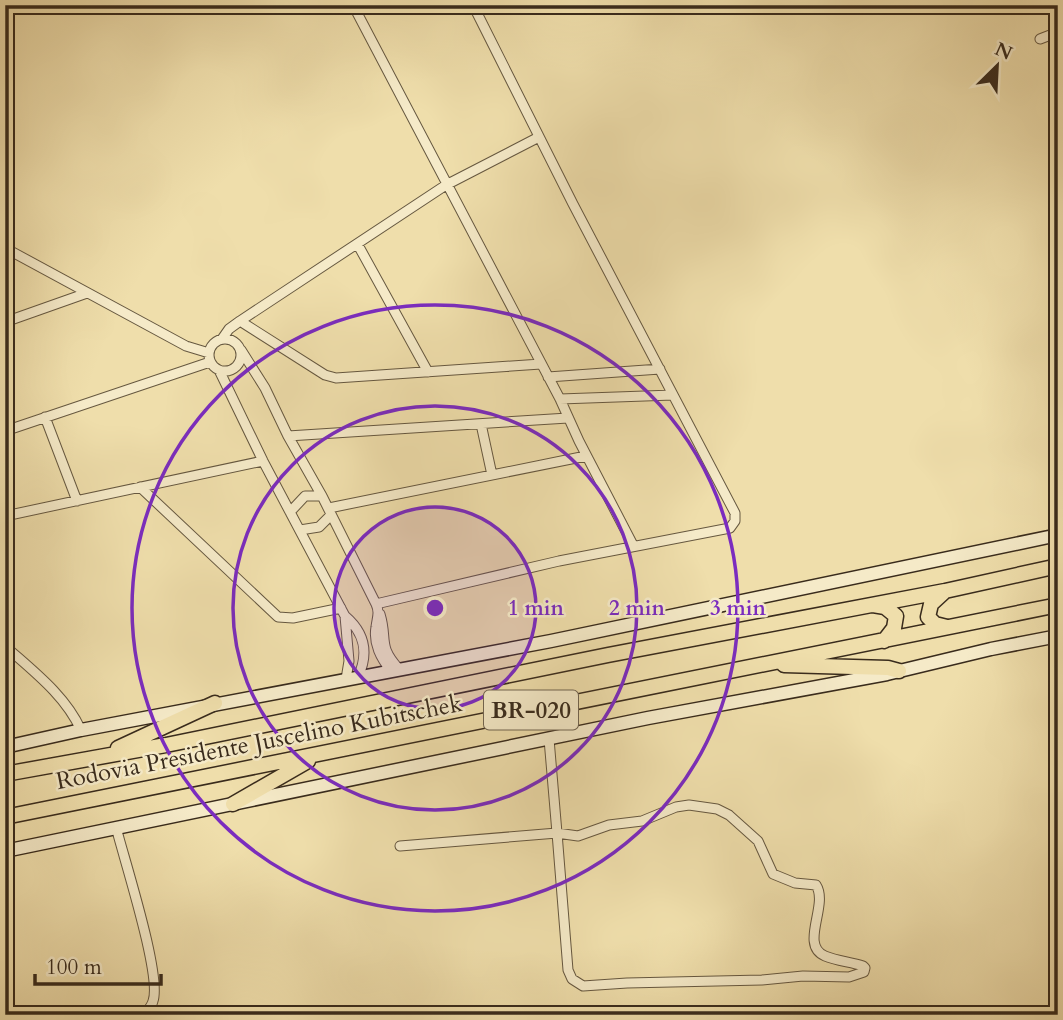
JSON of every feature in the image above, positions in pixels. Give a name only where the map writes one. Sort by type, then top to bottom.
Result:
[{"type":"highway","name":"Rodovia Presidente Juscelino Kubitschek","points":[[5,774],[944,591],[1058,566]]},
{"type":"highway","points":[[944,591],[931,604],[928,617],[935,624],[949,627]]},
{"type":"highway","points":[[872,605],[884,607],[895,616],[894,628],[884,640]]},
{"type":"highway","name":"Rodovia Presidente Juscelino Kubitschek","points":[[5,817],[1058,605]]},
{"type":"highway","points":[[765,664],[888,668],[899,671]]},
{"type":"highway","points":[[97,758],[215,703]]},
{"type":"highway","points":[[233,804],[320,755]]},
{"type":"main road","points":[[5,747],[215,703],[644,622],[1058,535]]},
{"type":"main road","points":[[5,851],[549,739],[899,671],[1058,636]]},
{"type":"street","points":[[353,5],[560,399],[586,456],[633,545]]},
{"type":"street","points":[[377,607],[633,545],[730,528],[735,522],[735,513],[473,5]]},
{"type":"street","points":[[1040,39],[1058,32]]},
{"type":"street","points":[[209,358],[213,344],[240,321],[446,185],[539,137]]},
{"type":"street","points":[[358,245],[428,372]]},
{"type":"street","points":[[5,248],[209,358],[219,370],[263,461],[343,612],[359,631],[364,642],[365,660],[352,678]]},
{"type":"street","points":[[5,322],[87,293]]},
{"type":"street","points":[[240,321],[330,377],[345,379],[541,364]]},
{"type":"street","points":[[219,370],[229,371],[237,366],[242,356],[238,346],[240,321]]},
{"type":"street","points":[[222,339],[238,346],[265,388],[322,496],[377,607],[382,621],[383,646],[395,670]]},
{"type":"street","points":[[5,432],[209,358]]},
{"type":"street","points":[[548,377],[660,369]]},
{"type":"street","points":[[560,399],[673,395]]},
{"type":"street","points":[[45,417],[76,501]]},
{"type":"street","points":[[288,436],[568,418]]},
{"type":"street","points":[[481,424],[492,475]]},
{"type":"street","points":[[300,530],[319,527],[330,512],[586,456]]},
{"type":"street","points":[[5,516],[263,461]]},
{"type":"street","points":[[140,487],[278,617],[293,618],[343,612]]},
{"type":"street","points":[[290,512],[305,496],[322,496]]},
{"type":"street","points":[[377,607],[375,630],[380,656],[395,670]]},
{"type":"street","points":[[343,612],[352,678]]},
{"type":"street","points":[[359,631],[375,630]]},
{"type":"street","points":[[364,642],[376,640]]},
{"type":"street","points":[[5,646],[57,694],[81,730]]},
{"type":"street","points":[[400,846],[557,833],[578,836],[609,825],[642,821],[676,807],[704,806],[718,809],[758,841],[773,874],[795,883],[816,885],[821,892],[813,940],[815,947],[825,956],[863,965],[865,971],[849,977],[803,976],[762,980],[583,986],[572,979],[568,970],[557,833],[549,739]]},
{"type":"street","points":[[116,827],[154,980],[153,1001],[144,1015]]}]
